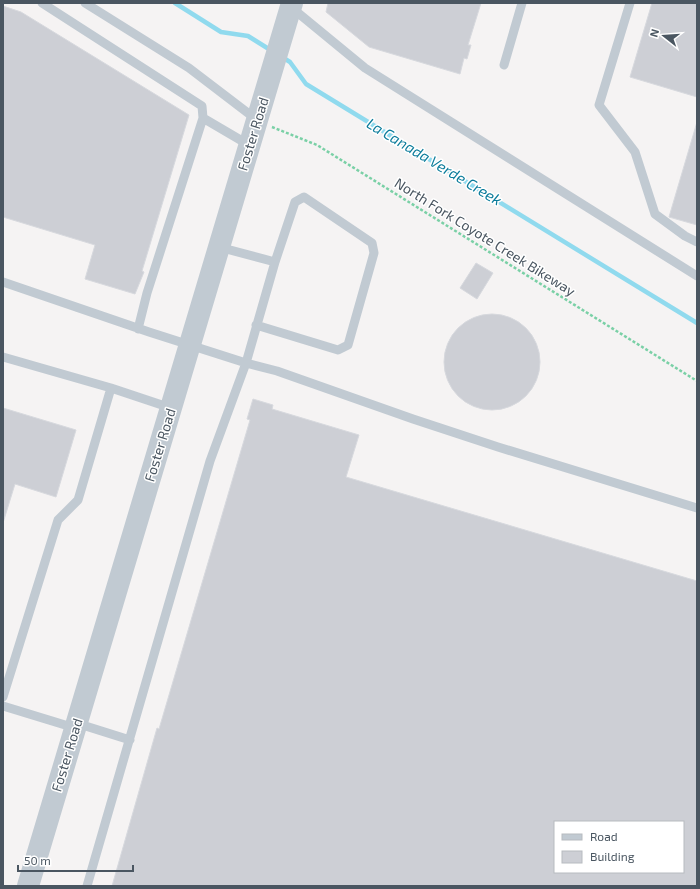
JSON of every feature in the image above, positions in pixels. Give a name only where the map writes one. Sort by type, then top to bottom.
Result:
[{"type":"street","name":"Foster Road","points":[[28,886],[290,8]]},
{"type":"lane","points":[[42,3],[202,106],[203,118],[147,293],[138,329]]},
{"type":"lane","points":[[85,3],[189,68],[258,115]]},
{"type":"lane","points":[[504,65],[522,3]]},
{"type":"lane","points":[[630,3],[599,105],[635,152],[655,214],[685,236],[697,242]]},
{"type":"lane","points":[[290,8],[365,68],[697,276]]},
{"type":"lane","points":[[203,118],[249,145]]},
{"type":"lane","points":[[87,886],[210,461],[246,363],[256,326],[275,262],[295,202],[304,197],[372,243],[374,253],[348,345],[338,350],[256,326]]},
{"type":"lane","points":[[219,247],[275,262]]},
{"type":"lane","points":[[3,282],[138,329],[246,363],[277,370],[434,426],[697,508]]},
{"type":"lane","points":[[3,357],[111,388],[171,408]]},
{"type":"lane","points":[[3,697],[58,520],[78,500],[111,388]]},
{"type":"lane","points":[[3,706],[130,740]]},
{"type":"path","name":"North Fork Coyote Creek Bikeway","points":[[258,115],[317,146],[697,381]]},
{"type":"building","points":[[328,3],[481,3],[468,45],[471,45],[467,59],[464,58],[460,74],[369,47],[326,12]]},
{"type":"building","points":[[652,3],[697,3],[697,97],[630,77]]},
{"type":"building","points":[[3,6],[21,12],[189,115],[142,271],[144,272],[135,294],[85,279],[95,245],[3,217]]},
{"type":"building","points":[[697,122],[697,225],[669,217]]},
{"type":"building","points":[[476,263],[493,273],[477,299],[460,288]]},
{"type":"building","points":[[492,314],[510,318],[526,328],[536,344],[540,362],[536,380],[526,396],[510,406],[492,410],[474,406],[458,396],[448,380],[444,362],[448,344],[458,328],[474,318]]},
{"type":"building","points":[[253,399],[273,405],[272,409],[359,435],[346,477],[697,581],[697,886],[112,886],[157,728],[159,729],[250,420],[247,419]]},
{"type":"building","points":[[3,408],[76,430],[56,497],[15,484],[3,523]]},
{"type":"waterway","name":"La Canada Verde Creek","points":[[175,3],[221,32],[248,36],[272,51]]},
{"type":"waterway","name":"La Canada Verde Creek","points":[[282,57],[290,62],[306,84],[697,323]]}]
